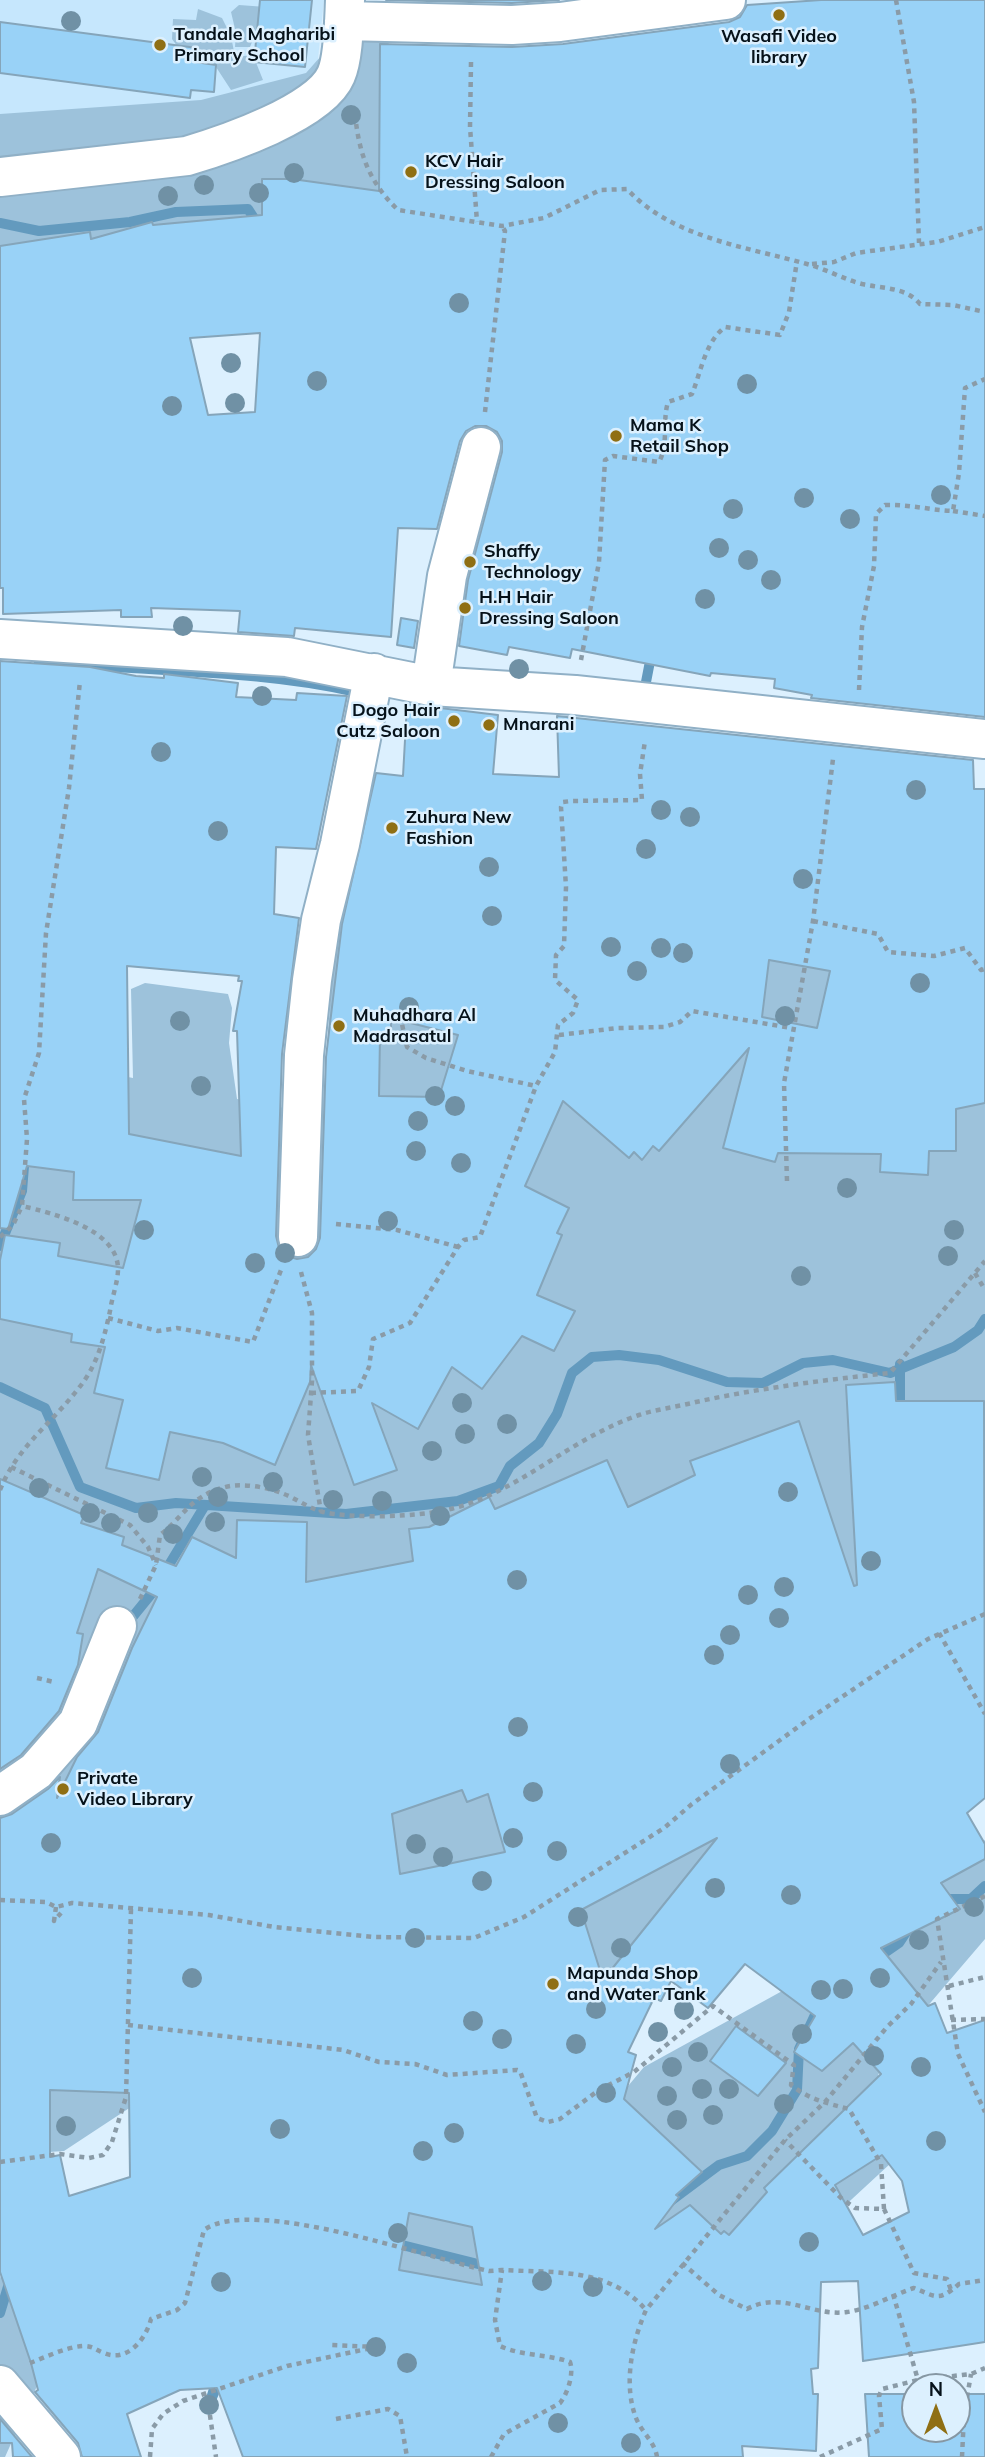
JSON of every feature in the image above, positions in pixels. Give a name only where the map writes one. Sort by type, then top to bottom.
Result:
[{"type":"street","points":[[0,177],[187,156],[227,143],[299,112],[336,76],[345,10],[470,23],[560,22],[726,0]]},
{"type":"street","points":[[431,687],[447,576],[481,447]]},
{"type":"street","points":[[0,639],[287,657],[431,687],[575,695],[648,705],[985,739]]},
{"type":"street","points":[[298,1237],[303,1055],[312,980],[321,920],[340,844],[374,673]]},
{"type":"street","points":[[0,1796],[36,1771],[78,1723],[117,1626]]},
{"type":"street","points":[[13,2375],[61,2457]]},
{"type":"path","points":[[897,0],[914,102],[919,243]]},
{"type":"path","points":[[470,23],[470,127],[477,222]]},
{"type":"path","points":[[354,108],[360,155],[376,186],[398,210],[502,226],[544,218],[600,190],[627,189],[655,213],[707,238],[809,264],[856,282],[911,293],[920,304],[953,305],[985,312]]},
{"type":"path","points":[[481,447],[505,231],[502,226]]},
{"type":"path","points":[[809,264],[834,262],[856,253],[936,242],[985,227]]},
{"type":"path","points":[[575,695],[598,562],[605,460],[613,456],[659,462],[664,453],[664,415],[668,401],[692,394],[708,348],[720,330],[724,327],[776,336],[784,330],[797,261]]},
{"type":"path","points":[[953,511],[959,473],[965,388],[985,379]]},
{"type":"path","points":[[787,1181],[784,1083],[791,1028],[814,921],[845,724],[862,674],[862,627],[874,566],[876,514],[885,505],[908,504],[926,510],[985,516]]},
{"type":"path","points":[[0,1237],[13,1225],[22,1206],[27,1139],[24,1099],[39,1053],[46,933],[69,788],[83,645]]},
{"type":"path","points":[[311,1393],[358,1391],[369,1367],[373,1339],[410,1323],[458,1247],[464,1240],[480,1237],[536,1086],[550,1064],[559,1035],[558,1025],[573,1013],[578,1000],[555,980],[555,955],[565,946],[566,925],[561,807],[563,802],[571,801],[642,800],[640,774],[648,705]]},
{"type":"path","points":[[814,921],[878,934],[888,952],[934,956],[965,948],[981,970],[985,969]]},
{"type":"path","points":[[559,1035],[618,1028],[664,1027],[680,1022],[692,1012],[791,1028]]},
{"type":"path","points":[[400,1015],[407,1047],[426,1058],[536,1086]]},
{"type":"path","points":[[0,1490],[28,1442],[80,1387],[99,1354],[118,1269],[115,1255],[106,1241],[83,1225],[52,1213],[22,1206]]},
{"type":"path","points":[[108,1318],[158,1331],[177,1328],[253,1342],[272,1288],[298,1237],[305,1230],[362,1225],[397,1230],[458,1247]]},
{"type":"path","points":[[298,1237],[302,1279],[312,1312],[308,1435],[321,1511]]},
{"type":"path","points":[[117,1626],[144,1594],[156,1565],[160,1535],[190,1503],[223,1487],[246,1486],[281,1492],[321,1511],[427,1513],[462,1507],[524,1478],[569,1446],[639,1415],[748,1390],[890,1373],[985,1261]]},
{"type":"path","points":[[975,1273],[985,1290]]},
{"type":"path","points":[[11,1467],[130,1525],[148,1547],[156,1565]]},
{"type":"path","points":[[0,1900],[46,1902],[56,1907],[72,1903],[209,1915],[274,1927],[373,1937],[474,1938],[524,1917],[664,1828],[809,1719],[940,1633],[985,1614]]},
{"type":"path","points":[[940,1633],[985,1714]]},
{"type":"path","points":[[985,1896],[937,1919],[941,1962],[949,1986],[951,2020],[958,2054],[985,2112]]},
{"type":"path","points":[[56,1907],[54,1921],[61,1913]]},
{"type":"path","points":[[0,2162],[60,2154],[89,2158],[103,2155],[120,2120],[125,2097],[131,1909]]},
{"type":"path","points":[[657,2457],[656,2448],[636,2418],[630,2393],[637,2330],[646,2310],[681,2263],[708,2238],[785,2140],[825,2102],[887,2027],[911,2004],[941,1962]]},
{"type":"path","points":[[949,1986],[985,1977]]},
{"type":"path","points":[[128,2025],[343,2050],[379,2062],[415,2064],[447,2075],[517,2070],[520,2071],[537,2118],[548,2122],[560,2119],[599,2090],[634,2072],[713,2006],[794,2065],[791,2085],[817,2102],[849,2109],[881,2164],[884,2209],[914,2273],[947,2279],[951,2291]]},
{"type":"path","points":[[951,2020],[985,2020]]},
{"type":"path","points":[[785,2140],[841,2198],[855,2207],[884,2209]]},
{"type":"path","points":[[13,2375],[81,2346],[94,2347],[105,2354],[121,2354],[136,2346],[147,2335],[151,2319],[177,2310],[185,2302],[201,2236],[211,2225],[296,2221],[489,2272],[502,2270],[601,2277],[646,2310]]},
{"type":"path","points":[[681,2263],[719,2295],[747,2309],[774,2301],[831,2313],[848,2312],[893,2294],[917,2288],[925,2295],[941,2297],[959,2284],[985,2280]]},
{"type":"path","points":[[491,2457],[504,2434],[560,2403],[566,2396],[572,2367],[570,2362],[561,2359],[500,2346],[495,2320],[502,2270]]},
{"type":"path","points":[[893,2294],[916,2373]]},
{"type":"path","points":[[150,2457],[152,2429],[163,2414],[183,2401],[287,2366],[376,2347],[332,2345]]},
{"type":"path","points":[[971,2374],[985,2368]]},
{"type":"path","points":[[820,2457],[868,2433],[880,2432],[883,2427],[879,2392],[901,2385]]},
{"type":"path","points":[[207,2395],[216,2457]]},
{"type":"path","points":[[336,2419],[388,2409],[396,2412],[400,2416],[407,2457]]},
{"type":"shaded area","name":"Tandale Magharibi Primary School","points":[[0,0],[324,0],[315,89],[0,123]]},
{"type":"shaded area","points":[[239,5],[266,7],[250,47],[235,47],[236,33],[231,12]]},
{"type":"shaded area","points":[[366,5],[386,9],[400,186],[0,302],[0,114],[201,100],[306,73]]},
{"type":"shaded area","points":[[198,9],[222,18],[231,36],[235,57],[253,55],[263,80],[231,90],[216,67],[194,69],[172,39],[173,19],[196,20]]},
{"type":"shaded area","points":[[338,895],[819,936],[985,929],[985,1740],[850,1777],[544,2022],[143,2099],[64,2151],[5,2155],[0,2150],[0,1063],[22,1056],[133,1078],[131,989],[145,983],[228,994],[232,1008],[229,1043],[237,1099],[322,1115]]},
{"type":"shaded area","points":[[985,1840],[985,1939],[902,2036],[878,2075],[891,2163],[813,2235],[536,2313],[222,2280],[37,2386],[5,2457],[0,2457],[0,2278],[11,2248],[246,2184],[530,2203],[644,2067],[844,1957]]},
{"type":"building","points":[[260,0],[312,0],[305,67],[254,62]]},
{"type":"building","points":[[386,0],[559,0],[512,3]]},
{"type":"building","points":[[821,0],[985,0],[985,717],[811,698],[812,695],[774,688],[775,679],[711,673],[710,676],[572,649],[570,658],[509,647],[507,655],[459,646],[468,580],[502,452],[502,441],[497,432],[486,426],[475,426],[466,431],[460,441],[437,529],[398,528],[391,637],[295,628],[294,636],[238,632],[240,611],[151,608],[152,617],[121,617],[121,610],[3,614],[3,588],[0,588],[0,246],[90,232],[91,239],[152,222],[153,225],[262,215],[262,179],[292,179],[379,191],[380,44],[512,47],[563,44],[729,22],[740,17],[747,5]],"holes":[[[260,333],[255,412],[208,415],[190,338]]]},
{"type":"building","points":[[0,22],[197,48],[195,62],[216,65],[214,92],[191,90],[190,98],[0,73]]},
{"type":"building","points":[[401,618],[418,621],[414,648],[397,645]]},
{"type":"building","points":[[0,661],[90,667],[136,676],[164,678],[164,674],[238,683],[236,697],[296,700],[297,693],[347,696],[316,849],[276,847],[274,914],[299,918],[282,1054],[276,1236],[279,1248],[287,1256],[297,1259],[308,1257],[316,1249],[320,1238],[326,1057],[342,924],[376,773],[403,776],[407,704],[498,715],[493,774],[559,777],[557,716],[973,760],[974,789],[985,789],[985,1103],[956,1109],[956,1151],[929,1151],[928,1175],[880,1172],[881,1154],[778,1153],[775,1162],[723,1148],[749,1048],[659,1151],[653,1146],[642,1160],[634,1152],[629,1158],[563,1101],[525,1186],[569,1208],[557,1233],[562,1235],[537,1295],[575,1311],[554,1351],[522,1336],[482,1389],[452,1367],[418,1429],[372,1403],[397,1470],[354,1485],[311,1365],[310,1382],[275,1465],[223,1443],[170,1432],[159,1480],[106,1468],[123,1400],[94,1393],[105,1347],[71,1342],[72,1334],[0,1319],[0,1260],[5,1235],[60,1243],[58,1256],[123,1268],[141,1200],[73,1200],[74,1172],[27,1166],[8,1229],[0,1228]],"holes":[[[769,960],[830,971],[817,1028],[762,1017]],[[127,966],[239,976],[238,981],[242,981],[233,1031],[237,1031],[241,1156],[129,1134]],[[391,1018],[458,1035],[439,1097],[379,1096],[380,1036],[391,1037]]]},
{"type":"building","points":[[895,1382],[896,1401],[984,1401],[985,1798],[967,1813],[985,1844],[985,1859],[941,1883],[960,1909],[881,1948],[928,2006],[935,2003],[947,2033],[985,2020],[985,2342],[863,2361],[858,2281],[821,2282],[818,2368],[811,2369],[813,2394],[818,2394],[816,2451],[742,2446],[743,2457],[243,2457],[217,2388],[180,2390],[127,2414],[141,2457],[82,2457],[78,2443],[35,2392],[38,2390],[31,2363],[0,2272],[0,1818],[12,1814],[48,1789],[60,1777],[57,1798],[77,1757],[98,1732],[132,1648],[157,1597],[98,1569],[77,1633],[83,1634],[78,1665],[59,1711],[21,1755],[0,1769],[0,1479],[84,1515],[81,1523],[124,1537],[122,1545],[176,1566],[192,1537],[236,1558],[237,1520],[307,1522],[306,1582],[413,1561],[409,1529],[429,1527],[489,1497],[495,1509],[607,1460],[628,1507],[695,1475],[690,1461],[799,1421],[854,1586],[857,1585],[846,1385]],"holes":[[[462,1790],[467,1802],[488,1794],[505,1852],[400,1874],[392,1814]],[[717,1838],[603,1980],[581,1910]],[[745,1964],[815,2016],[794,2052],[822,2071],[853,2043],[881,2074],[764,2188],[767,2192],[729,2235],[724,2231],[721,2234],[690,2205],[655,2229],[679,2197],[676,2195],[702,2172],[624,2099],[636,2055],[628,2052],[654,1998],[661,2001],[671,1981],[708,2008]],[[50,2090],[129,2093],[130,2177],[69,2196],[60,2155],[50,2157]],[[882,2155],[902,2181],[909,2212],[863,2235],[835,2185]],[[409,2213],[472,2227],[482,2285],[399,2270]]]},
{"type":"building","points":[[736,2026],[786,2063],[758,2096],[710,2061]]},
{"type":"building","points":[[865,2394],[901,2394],[901,2443],[971,2443],[971,2394],[985,2394],[985,2457],[869,2457]]},
{"type":"building","points":[[0,2419],[32,2457],[13,2457],[12,2443],[0,2443]]},
{"type":"waterway","points":[[0,223],[39,231],[130,222],[176,212],[248,209],[259,226]]},
{"type":"waterway","points":[[646,682],[652,651]]},
{"type":"waterway","points":[[38,660],[274,678],[352,691]]},
{"type":"waterway","points":[[0,1246],[22,1191],[24,1166]]},
{"type":"waterway","points":[[0,1387],[45,1408],[80,1487],[136,1508],[176,1503],[346,1514],[458,1501],[499,1486],[510,1466],[539,1443],[557,1414],[572,1373],[592,1357],[619,1355],[659,1360],[727,1382],[763,1383],[803,1363],[833,1360],[890,1373],[954,1347],[978,1330],[985,1319]]},
{"type":"waterway","points":[[900,1364],[900,1413]]},
{"type":"waterway","points":[[126,1625],[152,1593],[204,1507]]},
{"type":"waterway","points":[[942,1903],[949,1899],[971,1899],[985,1886]]},
{"type":"waterway","points":[[873,1961],[899,1943],[909,1928]]},
{"type":"waterway","points":[[668,2203],[719,2165],[747,2156],[772,2131],[797,2090],[799,2049],[820,2004]]},
{"type":"waterway","points":[[390,2242],[490,2267]]},
{"type":"waterway","points":[[0,2313],[10,2280]]},
{"type":"waterway","points":[[218,2376],[209,2405],[220,2378]]},
{"type":"place","name":"Wasafi Video library","points":[[779,15]]},
{"type":"place","name":"Tandale Magharibi Primary School","points":[[160,45]]},
{"type":"place","name":"KCV Hair Dressing Saloon","points":[[411,172]]},
{"type":"place","name":"Mama K Retail Shop","points":[[616,436]]},
{"type":"place","name":"Shaffy Technology","points":[[470,562]]},
{"type":"place","name":"H.H Hair Dressing Saloon","points":[[465,608]]},
{"type":"place","name":"Dogo Hair Cutz Saloon","points":[[454,721]]},
{"type":"place","name":"Mnarani","points":[[489,725]]},
{"type":"place","name":"Zuhura New Fashion","points":[[392,828]]},
{"type":"place","name":"Muhadhara Al Madrasatul","points":[[339,1026]]},
{"type":"place","name":"Private Video Library","points":[[63,1789]]},
{"type":"place","name":"Mapunda Shop and Water Tank","points":[[553,1984]]}]
